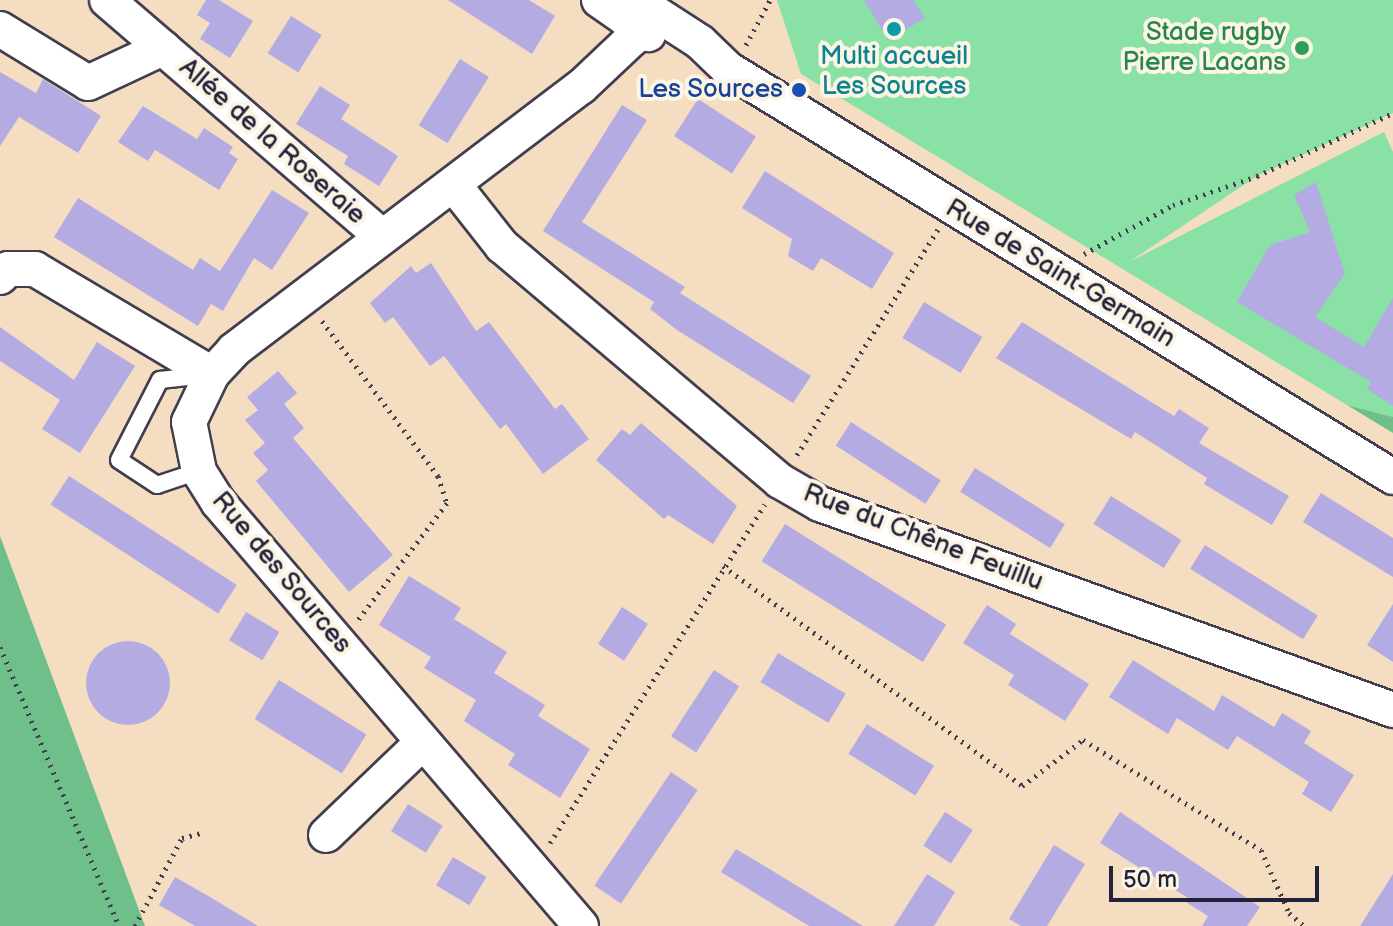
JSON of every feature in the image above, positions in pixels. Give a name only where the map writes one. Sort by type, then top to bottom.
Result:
[{"type":"street","name":"Allée de la Roseraie","points":[[107,0],[381,236]]},
{"type":"street","name":"Rue de Saint-Germain","points":[[599,0],[636,9],[728,69],[1393,477]]},
{"type":"street","name":"Rue des Sources","points":[[581,926],[218,502],[199,471],[189,422],[212,374],[234,350],[581,87],[632,39],[636,9]]},
{"type":"street","name":"Allée de la Roseraie","points":[[0,29],[88,83],[163,48]]},
{"type":"street","name":"Rue du Chêne Feuillu","points":[[454,185],[502,246],[780,481],[820,504],[1393,710]]},
{"type":"street","points":[[0,277],[8,269],[35,269],[212,374]]},
{"type":"street","points":[[326,835],[422,743]]},
{"type":"lane","points":[[199,471],[157,485],[119,460],[160,380],[212,374]]},
{"type":"path","points":[[728,69],[770,0]]},
{"type":"path","points":[[1056,271],[1173,205],[1257,176],[1393,113]]},
{"type":"path","points":[[532,871],[723,566],[945,225]]},
{"type":"path","points":[[305,299],[438,476],[447,503],[340,644]]},
{"type":"path","points":[[723,566],[1022,786],[1083,740],[1261,850],[1289,913],[1304,926]]},
{"type":"path","points":[[0,647],[119,926]]},
{"type":"path","points":[[135,926],[182,838],[201,833]]},
{"type":"green space","points":[[777,0],[1393,0],[1393,113],[1257,176],[1129,262],[1384,132],[1393,152],[1393,417],[1347,405],[801,74]]},
{"type":"green space","points":[[1347,405],[1393,417],[1393,433]]},
{"type":"green space","points":[[0,536],[145,926],[0,926]]},
{"type":"building","points":[[206,0],[219,0],[253,21],[230,58],[200,39],[210,23],[197,15]]},
{"type":"building","points":[[448,0],[529,0],[555,16],[532,54]]},
{"type":"building","name":"Multi accueil Les Sources","points":[[864,0],[913,0],[925,18],[888,40]]},
{"type":"building","points":[[291,16],[322,35],[298,72],[268,53]]},
{"type":"building","points":[[460,59],[489,77],[447,143],[419,125]]},
{"type":"building","points":[[0,72],[36,93],[43,79],[101,116],[78,153],[19,117],[0,146]]},
{"type":"building","points":[[320,86],[350,105],[341,119],[398,156],[379,186],[344,164],[348,156],[296,124]]},
{"type":"building","points":[[698,99],[756,137],[732,173],[674,136]]},
{"type":"building","points":[[622,105],[647,120],[582,222],[685,287],[680,293],[811,376],[793,403],[677,330],[650,309],[654,302],[543,231]]},
{"type":"building","points":[[143,106],[197,139],[204,128],[233,147],[229,153],[238,159],[219,190],[155,150],[148,161],[118,142]]},
{"type":"building","points":[[765,171],[894,253],[872,289],[821,258],[813,271],[788,256],[792,239],[742,208]]},
{"type":"building","points":[[1316,182],[1345,274],[1315,317],[1364,347],[1393,298],[1393,406],[1367,389],[1371,382],[1237,302],[1270,245],[1310,232],[1294,195]]},
{"type":"building","points":[[272,190],[309,213],[272,270],[254,258],[223,311],[211,304],[198,326],[54,237],[78,198],[193,270],[200,258],[220,271]]},
{"type":"building","points":[[431,263],[476,331],[489,322],[555,409],[562,404],[589,439],[543,474],[506,424],[500,429],[444,356],[430,366],[393,317],[385,323],[370,303],[411,266],[416,273]]},
{"type":"building","points":[[924,302],[982,337],[961,373],[902,338]]},
{"type":"building","points":[[1022,322],[1174,416],[1179,409],[1209,428],[1199,443],[1289,496],[1272,525],[1204,484],[1207,478],[1135,432],[1131,439],[996,358]]},
{"type":"building","points":[[0,327],[74,380],[97,342],[135,366],[80,453],[42,429],[60,400],[0,361]]},
{"type":"building","points":[[278,371],[297,393],[284,404],[304,428],[293,438],[393,555],[349,592],[256,481],[268,470],[253,453],[265,443],[245,420],[258,410],[247,397]]},
{"type":"building","points":[[851,422],[941,480],[925,504],[836,445]]},
{"type":"building","points":[[641,423],[737,506],[713,544],[668,515],[664,519],[596,460],[622,429],[630,435]]},
{"type":"building","points":[[975,468],[1065,524],[1050,548],[960,492]]},
{"type":"building","points":[[69,476],[237,585],[218,613],[50,505]]},
{"type":"building","points":[[1321,493],[1393,538],[1393,577],[1303,522]]},
{"type":"building","points":[[1111,496],[1181,540],[1164,568],[1094,524]]},
{"type":"building","points":[[785,524],[946,625],[923,662],[762,561]]},
{"type":"building","points":[[1205,545],[1318,615],[1303,639],[1190,569]]},
{"type":"building","points":[[409,576],[461,608],[454,619],[507,652],[494,673],[545,705],[538,716],[590,749],[560,798],[508,765],[515,754],[464,721],[476,700],[424,668],[431,657],[379,625]]},
{"type":"building","points":[[1393,604],[1393,662],[1367,645]]},
{"type":"building","points":[[987,605],[1016,624],[1010,634],[1089,684],[1065,721],[1008,685],[1014,675],[963,643]]},
{"type":"building","points":[[622,607],[648,624],[624,661],[598,644]]},
{"type":"building","points":[[246,612],[279,632],[262,660],[229,640]]},
{"type":"building","points":[[128,641],[144,644],[158,653],[167,667],[170,683],[167,699],[158,713],[144,722],[128,725],[112,722],[98,713],[89,699],[86,683],[89,667],[98,653],[112,644]]},
{"type":"building","points":[[778,653],[846,694],[828,723],[760,682]]},
{"type":"building","points":[[1133,660],[1214,711],[1222,695],[1274,727],[1282,713],[1311,731],[1304,743],[1354,775],[1331,812],[1302,794],[1309,782],[1237,736],[1228,750],[1177,718],[1168,734],[1109,697]]},
{"type":"building","points":[[714,670],[739,686],[696,753],[671,736]]},
{"type":"building","points":[[279,680],[366,735],[342,774],[255,719]]},
{"type":"building","points":[[867,724],[934,766],[915,796],[848,754]]},
{"type":"building","points":[[671,772],[698,790],[621,903],[594,886]]},
{"type":"building","points":[[408,804],[443,826],[426,853],[391,831]]},
{"type":"building","points":[[945,812],[973,830],[951,864],[923,846]]},
{"type":"building","points":[[1120,812],[1260,907],[1247,926],[1202,926],[1208,916],[1186,902],[1188,898],[1100,843]]},
{"type":"building","points":[[1054,845],[1085,864],[1047,926],[1021,926],[1009,919]]},
{"type":"building","points":[[736,849],[863,926],[809,926],[721,872]]},
{"type":"building","points":[[453,857],[486,877],[469,905],[436,885]]},
{"type":"building","points":[[927,874],[955,892],[934,926],[894,926]]},
{"type":"building","points":[[1393,874],[1393,926],[1360,926]]},
{"type":"building","points":[[175,877],[258,926],[195,926],[159,905]]},
{"type":"place","name":"Multi accueil Les Sources","points":[[894,29]]},
{"type":"place","name":"Stade rugby Pierre Lacans","points":[[1302,48]]},
{"type":"place","name":"Les Sources","points":[[799,90]]}]
